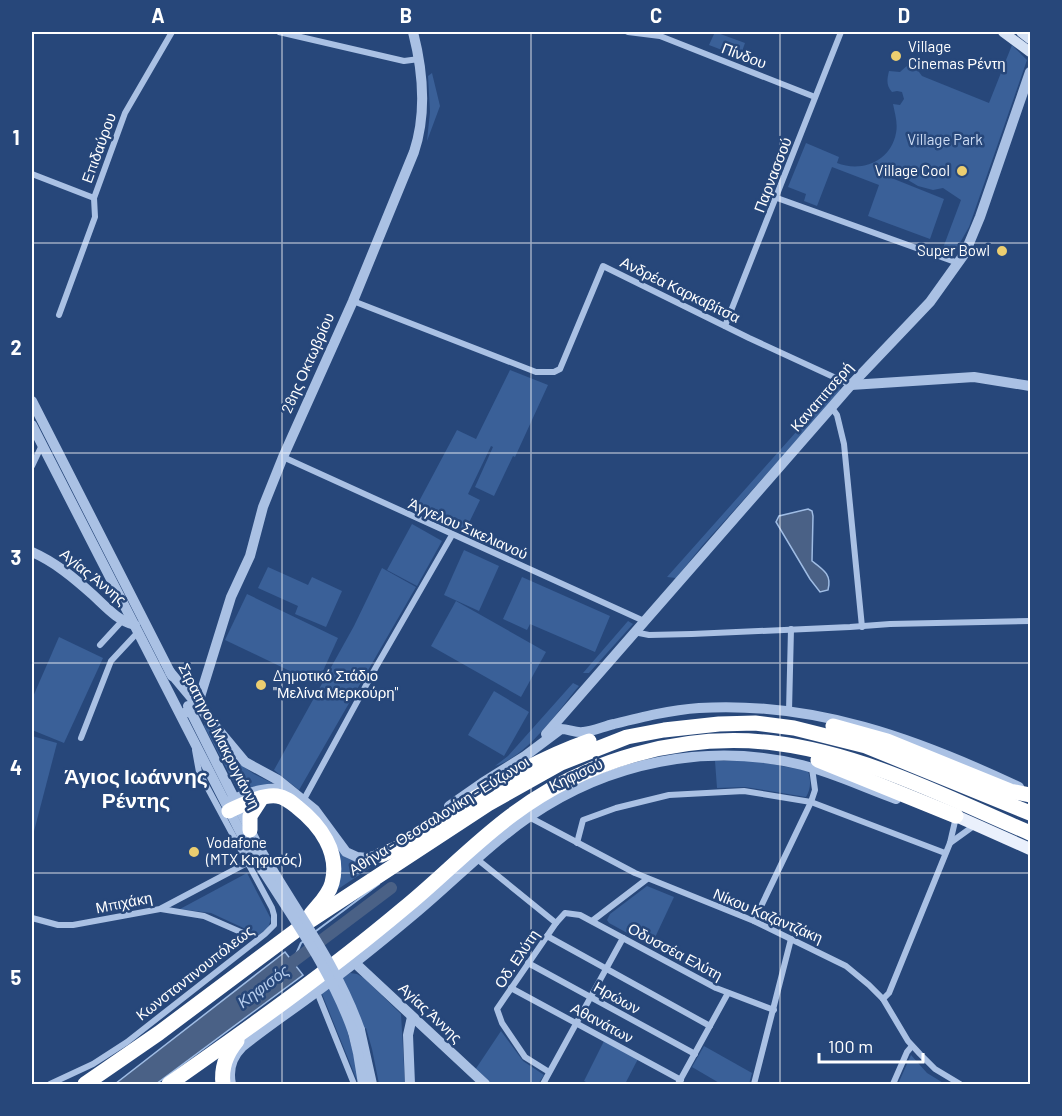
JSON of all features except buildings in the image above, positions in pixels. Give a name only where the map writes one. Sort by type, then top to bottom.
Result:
[{"type":"highway","points":[[755,723],[816,723],[853,731],[887,741],[1010,791],[1030,794]]},
{"type":"highway","name":"Αθήνα - Θεσσαλονίκη - Εύζωνοι","points":[[86,1084],[159,1033],[302,926],[524,782],[574,757],[609,743],[645,733],[719,724],[755,723],[794,728],[849,741],[1030,813]]},
{"type":"highway","points":[[381,855],[398,848],[492,788],[540,761],[598,738],[645,733]]},
{"type":"highway","points":[[169,1084],[295,995],[404,909],[509,817],[559,784],[615,760],[649,750],[728,742],[773,743],[851,760],[962,812],[1030,833]]},
{"type":"highway","points":[[232,805],[279,796],[288,800],[316,824],[329,846],[333,868],[331,886],[302,926]]},
{"type":"highway","points":[[252,840],[250,816],[261,799]]},
{"type":"highway","points":[[224,1084],[222,1071],[224,1061],[230,1049],[246,1030]]},
{"type":"main road","points":[[1003,32],[1030,52]]},
{"type":"main road","points":[[1021,32],[1030,39]]},
{"type":"main road","name":"Κηφισού","points":[[962,812],[975,825],[1030,849]]},
{"type":"street","name":"Επιδαύρου","points":[[59,315],[95,217],[94,198],[126,109],[172,32]]},
{"type":"street","points":[[279,32],[404,62],[419,59]]},
{"type":"street","name":"28ης Οκτωβρίου","points":[[190,710],[231,597],[250,556],[263,507],[353,302],[417,141],[422,102],[419,59],[413,32]]},
{"type":"street","name":"Πίνδου","points":[[628,32],[660,36],[815,97]]},
{"type":"street","name":"Παρνασσού","points":[[725,326],[841,32]]},
{"type":"street","name":"Καναπιτσερή","points":[[525,756],[851,385],[930,302],[959,263],[980,217],[1030,72]]},
{"type":"street","points":[[32,174],[94,198]]},
{"type":"street","points":[[777,198],[959,263]]},
{"type":"street","name":"Ανδρέα Καρκαβίτσα","points":[[353,302],[540,372],[554,372],[560,369],[603,266],[851,385]]},
{"type":"street","points":[[887,382],[877,377],[875,370],[889,347]]},
{"type":"street","points":[[851,385],[981,377],[1030,386]]},
{"type":"street","name":"Στρατηγού Μακρυγιάννη","points":[[32,401],[139,626],[170,672],[190,710],[232,805],[252,840]]},
{"type":"street","points":[[832,408],[837,415],[844,444],[862,627]]},
{"type":"street","name":"Στρατηγού Μακρυγιάννη","points":[[32,425],[139,626],[190,710],[195,743],[252,840],[328,960],[348,999],[372,1084]]},
{"type":"street","points":[[32,466],[48,434]]},
{"type":"street","name":"Άγγελου Σικελιανού","points":[[283,457],[644,621]]},
{"type":"street","points":[[303,801],[452,535]]},
{"type":"street","name":"Αγίας Άννης","points":[[32,552],[63,569],[122,621],[139,626]]},
{"type":"street","points":[[100,645],[122,621]]},
{"type":"street","points":[[634,632],[649,635],[890,624],[1030,621]]},
{"type":"street","points":[[81,738],[111,661],[139,626]]},
{"type":"street","points":[[789,711],[791,629]]},
{"type":"street","points":[[572,704],[568,718],[574,730]]},
{"type":"street","points":[[190,710],[245,762],[256,770],[273,777],[320,816],[346,852],[363,858],[381,855],[482,783],[525,756],[558,730],[585,732],[656,714],[698,708],[789,711],[883,731],[917,742],[1030,794]]},
{"type":"street","name":"Κωνσταντινουπόλεως","points":[[50,1084],[93,1064],[127,1042],[274,925],[274,915],[199,772],[195,743]]},
{"type":"street","name":"Κηφισού","points":[[231,1084],[231,1065],[238,1050],[355,963],[529,817],[564,795],[604,777],[674,759],[739,755],[812,768],[927,811],[962,812]]},
{"type":"street","points":[[754,921],[812,802],[815,786],[812,768]]},
{"type":"street","points":[[232,805],[267,789],[288,790]]},
{"type":"street","points":[[577,843],[580,825],[586,819],[630,804],[669,795],[744,791],[812,802],[945,853]]},
{"type":"street","points":[[883,999],[889,993],[962,812]]},
{"type":"street","name":"Νίκου Καζαντζάκη","points":[[529,817],[647,879],[754,921],[846,966],[883,999],[912,1046],[935,1069],[960,1084]]},
{"type":"street","points":[[950,843],[975,825]]},
{"type":"street","points":[[477,859],[555,923]]},
{"type":"street","name":"Μπιχάκη","points":[[32,918],[58,925],[73,925],[160,909],[247,863]]},
{"type":"street","points":[[592,921],[647,879]]},
{"type":"street","points":[[160,909],[211,919],[243,933]]},
{"type":"street","name":"Οδ. Ελύτη","points":[[549,1072],[525,1057],[498,1016],[499,1006],[555,923],[566,913]]},
{"type":"street","name":"Οδυσσέα Ελύτη","points":[[566,913],[574,913],[592,921],[728,993],[774,1010]]},
{"type":"street","points":[[547,936],[711,1026]]},
{"type":"street","points":[[543,1084],[623,938]]},
{"type":"street","points":[[754,1084],[791,939]]},
{"type":"street","name":"Αγίας Άννης","points":[[355,963],[486,1084]]},
{"type":"street","name":"Ηρώων","points":[[528,963],[695,1054]]},
{"type":"street","name":"Αθανάτων","points":[[511,988],[680,1082]]},
{"type":"street","points":[[317,992],[354,1084]]},
{"type":"street","points":[[680,1082],[728,993]]},
{"type":"street","points":[[410,1084],[408,1035],[412,1017]]},
{"type":"street","name":"Στρατηγού Μακρυγιάννη","points":[[356,1031],[363,1084]]},
{"type":"street","points":[[893,1084],[912,1046]]},
{"type":"green space","points":[[715,32],[745,43],[740,57],[709,45]]},
{"type":"green space","name":"Village Park","points":[[1012,45],[1027,60],[969,227],[953,255],[948,254],[943,248],[961,200],[943,188],[933,190],[918,186],[894,176],[892,171],[889,177],[944,199],[930,239],[868,216],[879,185],[832,167],[817,206],[804,201],[806,194],[788,187],[806,143],[839,157],[837,163],[847,166],[874,162],[888,151],[897,129],[893,104],[900,105],[904,99],[902,92],[892,92],[889,87],[887,80],[889,71],[900,72],[909,64],[916,68],[922,76],[989,103]]},
{"type":"green space","points":[[432,73],[440,106],[427,141],[430,112],[428,76]]},
{"type":"green space","points":[[510,370],[548,385],[515,457],[513,456],[494,496],[475,487],[493,447],[491,446],[468,494],[480,500],[465,531],[416,507],[457,430],[476,439]]},
{"type":"green space","points":[[838,385],[841,391],[676,578],[667,577]]},
{"type":"green space","points":[[412,524],[442,541],[417,586],[387,570]]},
{"type":"green space","points":[[464,550],[499,566],[479,611],[444,595]]},
{"type":"green space","points":[[268,567],[308,585],[312,577],[342,591],[326,627],[295,614],[298,606],[258,588]]},
{"type":"green space","points":[[382,568],[416,587],[299,790],[274,770],[354,626]]},
{"type":"green space","points":[[522,577],[610,616],[595,652],[530,624],[527,630],[503,619]]},
{"type":"green space","points":[[247,594],[338,638],[317,684],[225,640]]},
{"type":"green space","points":[[456,601],[546,652],[521,697],[431,646]]},
{"type":"green space","points":[[628,621],[633,624],[589,673],[583,673]]},
{"type":"green space","points":[[59,637],[103,658],[64,743],[32,730],[32,699]]},
{"type":"green space","points":[[573,683],[579,686],[541,732],[519,753],[495,766],[508,756]]},
{"type":"green space","points":[[494,691],[529,712],[504,756],[468,735]]},
{"type":"green space","points":[[205,724],[238,763],[272,783],[239,792]]},
{"type":"green space","points":[[32,736],[57,743],[32,839]]},
{"type":"green space","points":[[715,761],[756,761],[808,771],[809,791],[806,797],[745,787],[717,788]]},
{"type":"green space","points":[[334,847],[364,863],[379,862],[335,891]]},
{"type":"green space","points":[[247,873],[271,919],[268,928],[259,935],[211,913],[180,909]]},
{"type":"green space","points":[[647,886],[674,897],[651,946],[607,920],[610,914]]},
{"type":"green space","points":[[350,973],[364,978],[401,1014],[405,1084],[379,1084],[366,1028],[348,1034],[356,1063],[358,1083],[322,994],[323,991]]},
{"type":"green space","points":[[501,1031],[523,1061],[544,1075],[538,1084],[491,1084],[475,1070]]},
{"type":"green space","points":[[605,1039],[639,1057],[625,1084],[590,1084],[584,1081]]},
{"type":"green space","points":[[704,1046],[752,1073],[749,1084],[721,1084],[692,1067]]},
{"type":"green space","points":[[911,1055],[927,1073],[945,1084],[898,1084]]},
{"type":"water","points":[[808,509],[812,511],[813,516],[812,561],[823,570],[829,580],[828,590],[820,592],[776,522],[779,516]]},
{"type":"water","points":[[285,952],[303,975],[156,1084],[115,1084]]},
{"type":"waterway","points":[[316,931],[379,884]]},
{"type":"waterway","name":"Κηφισός","points":[[282,970],[391,888]]},
{"type":"waterway","points":[[293,961],[301,943],[305,940]]},
{"type":"place","name":"Village Cinemas Ρέντη","points":[[896,56]]},
{"type":"place","name":"Village Cool","points":[[962,171]]},
{"type":"place","name":"Super Bowl","points":[[1002,251]]},
{"type":"place","name":"Δημοτικό Στάδιο \"Μελίνα Μερκούρη\"","points":[[261,685]]},
{"type":"place","name":"Vodafone (MTX Κηφισός)","points":[[194,852]]},
{"type":"district","name":"Άγιος Ιωάννης Ρέντης","points":[[136,789]]}]
